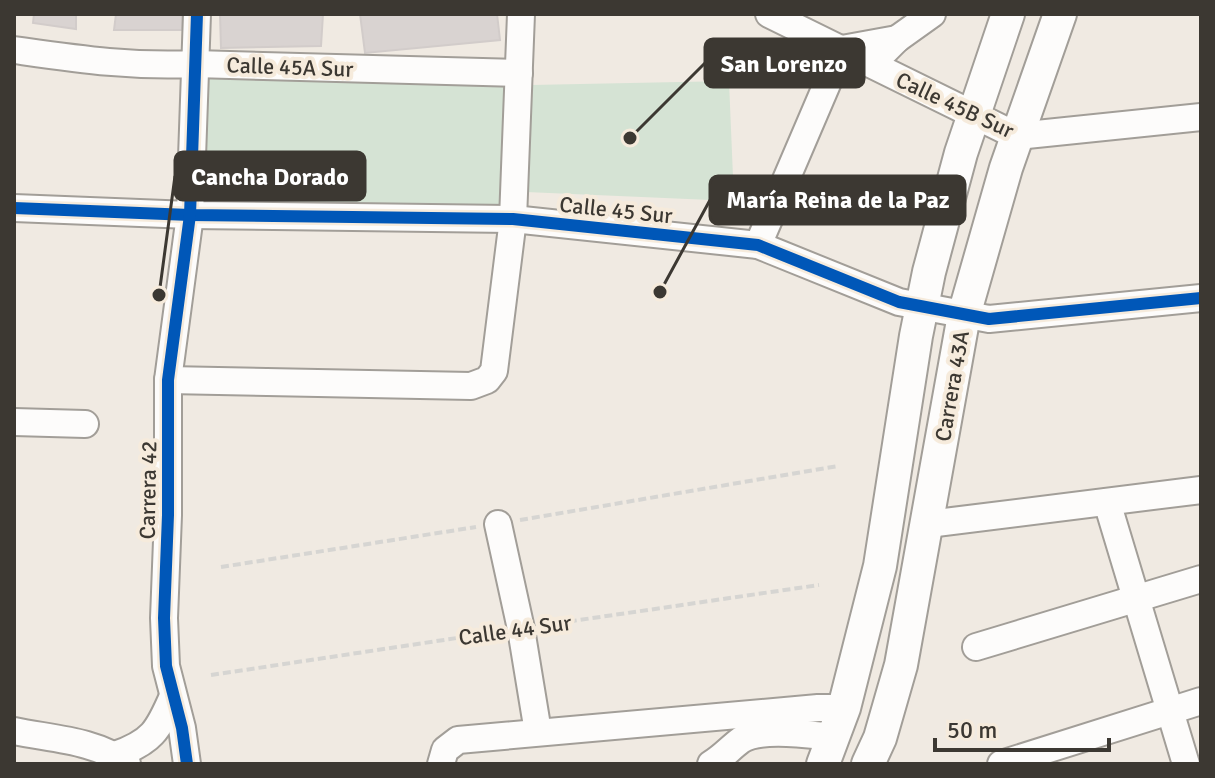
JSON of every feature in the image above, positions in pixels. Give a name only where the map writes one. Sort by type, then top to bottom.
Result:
[{"type":"main road","name":"Carrera 43A","points":[[834,737],[880,566],[922,306],[961,153],[1008,14]]},
{"type":"main road","name":"Carrera 43A","points":[[868,764],[880,738],[901,665],[964,315],[1017,136],[1060,14]]},
{"type":"street","name":"Carrera 42","points":[[187,764],[182,728],[166,666],[164,618],[168,380],[190,215],[197,14]]},
{"type":"street","points":[[168,380],[471,386],[487,380],[494,371],[513,219],[521,14]]},
{"type":"street","name":"Calle 45B Sur","points":[[769,14],[1017,136],[1201,117]]},
{"type":"street","points":[[871,65],[897,39],[932,14]]},
{"type":"street","points":[[758,245],[842,49],[897,39]]},
{"type":"street","name":"Calle 45A Sur","points":[[14,50],[114,65],[195,64],[519,73]]},
{"type":"street","points":[[152,66],[168,74],[194,117]]},
{"type":"street","name":"Calle 45 Sur","points":[[14,208],[190,215],[513,219],[758,245],[899,302],[989,319],[1201,298]]},
{"type":"street","points":[[14,422],[85,424]]},
{"type":"street","points":[[928,524],[1201,490]]},
{"type":"street","points":[[1107,502],[1186,764]]},
{"type":"street","points":[[498,524],[521,629],[538,732]]},
{"type":"street","points":[[976,647],[1201,579]]},
{"type":"street","points":[[14,731],[69,740],[121,760],[146,742],[160,727],[173,696]]},
{"type":"street","points":[[1001,764],[1201,701]]},
{"type":"street","points":[[441,764],[445,750],[458,740],[818,708],[834,737]]},
{"type":"street","points":[[711,764],[726,755],[742,739],[762,733],[834,737]]},
{"type":"path","points":[[221,567],[838,466]]},
{"type":"green space","points":[[208,74],[506,84],[503,205],[202,206]]},
{"type":"green space","points":[[729,81],[734,201],[526,192],[531,85]]},
{"type":"building","points":[[34,14],[76,14],[76,29],[33,23]]},
{"type":"building","points":[[116,14],[182,14],[182,30],[114,30]]},
{"type":"building","points":[[220,14],[323,14],[321,46],[221,48]]},
{"type":"building","points":[[360,14],[497,14],[500,40],[365,53]]},
{"type":"cycle path","points":[[187,764],[182,728],[166,666],[164,618],[168,380],[190,215],[197,14]]},
{"type":"cycle path","points":[[14,208],[190,215],[513,219],[758,245],[899,302],[989,319],[1201,298]]},
{"type":"place","name":"San Lorenzo","points":[[630,138]]},
{"type":"place","name":"María Reina de la Paz","points":[[660,292]]},
{"type":"place","name":"Cancha Dorado","points":[[159,295]]}]
